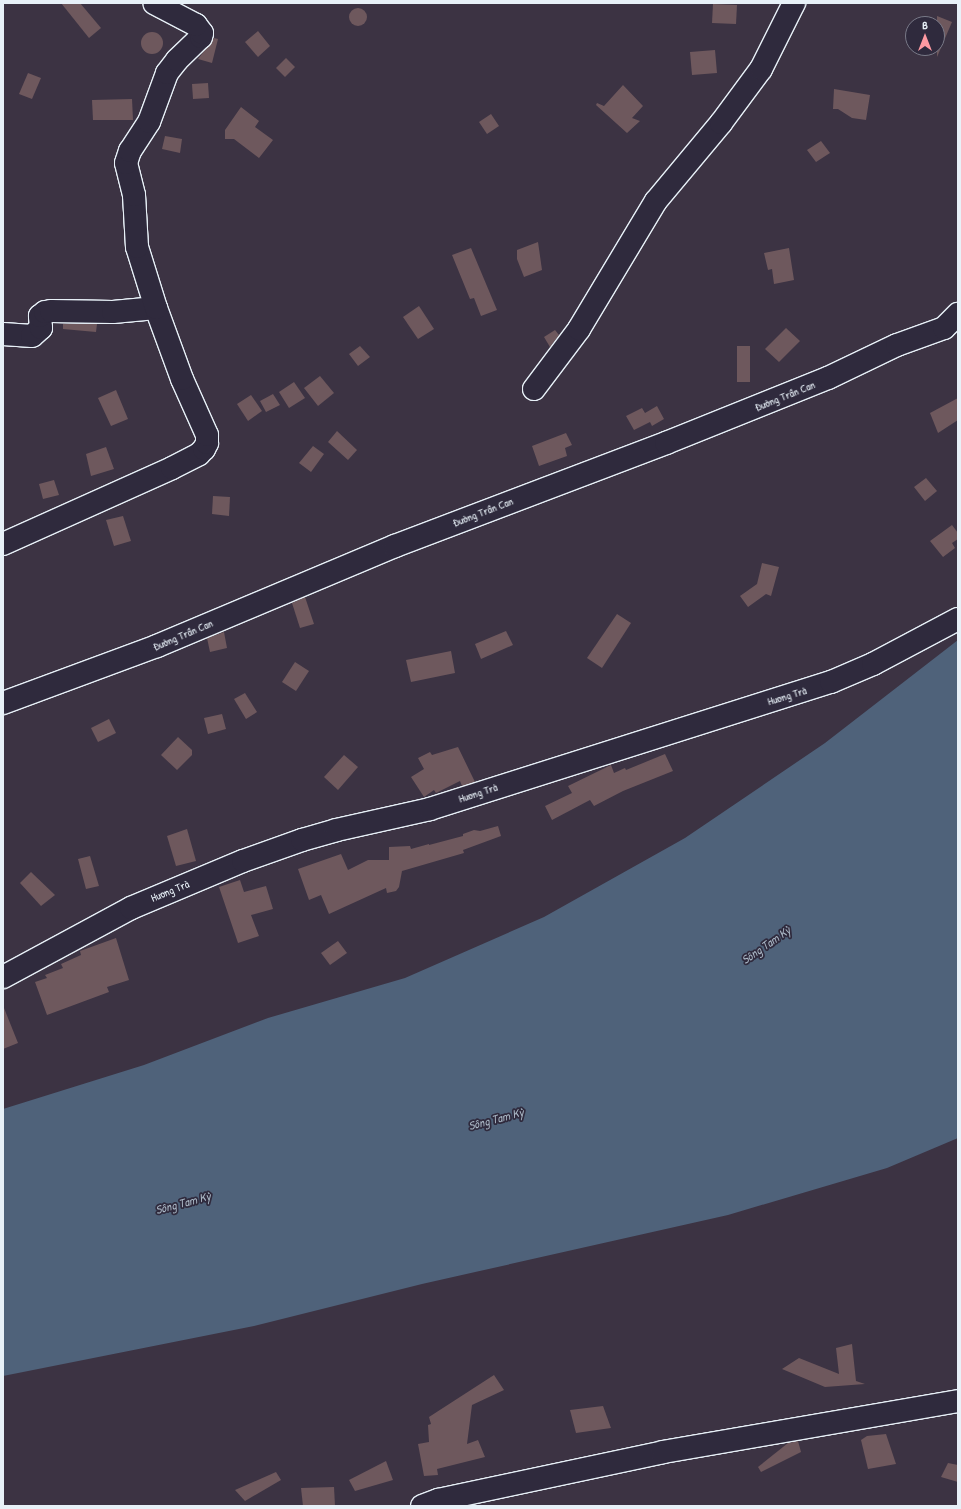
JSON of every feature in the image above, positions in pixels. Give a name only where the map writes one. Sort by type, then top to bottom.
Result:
[{"type":"street","points":[[3,544],[172,468],[199,454],[207,443],[207,435],[182,379],[156,308],[137,247],[134,195],[126,164],[130,151],[148,122],[167,73],[177,60],[201,37],[202,33],[196,25],[154,3]]},
{"type":"street","points":[[534,389],[579,329],[656,201],[721,123],[761,69],[794,3]]},
{"type":"street","points":[[3,334],[32,336],[41,328],[40,316],[45,312],[113,312],[156,308]]},
{"type":"street","name":"Đường Trần Can","points":[[3,703],[157,646],[395,546],[666,443],[828,378],[897,345],[944,328],[958,314]]},
{"type":"street","name":"Hương Trà","points":[[3,977],[130,908],[272,850],[336,830],[430,809],[831,682],[873,664],[958,619]]},
{"type":"street","points":[[422,1506],[438,1500],[663,1452],[958,1401]]},
{"type":"water","name":"Sông Tam Kỳ","points":[[958,640],[958,1138],[887,1168],[728,1215],[422,1284],[254,1326],[3,1376],[3,1109],[144,1065],[268,1018],[405,978],[544,917],[685,838],[825,743]]},
{"type":"building","points":[[61,3],[80,3],[101,28],[89,38]]},
{"type":"building","points":[[713,4],[737,5],[736,24],[712,23]]},
{"type":"building","points":[[358,8],[364,11],[367,17],[364,23],[358,26],[352,23],[349,17],[352,11]]},
{"type":"building","points":[[945,19],[952,22],[945,38]]},
{"type":"building","points":[[258,31],[270,46],[258,57],[245,42]]},
{"type":"building","points":[[152,32],[160,35],[163,43],[160,51],[152,54],[144,51],[141,43],[144,35]]},
{"type":"building","points":[[214,38],[218,39],[212,63],[198,59]]},
{"type":"building","points":[[715,50],[717,73],[692,75],[690,52]]},
{"type":"building","points":[[286,58],[295,67],[285,77],[276,68]]},
{"type":"building","points":[[28,73],[41,78],[32,99],[19,94]]},
{"type":"building","points":[[208,83],[209,98],[193,99],[192,84]]},
{"type":"building","points":[[623,85],[643,106],[632,118],[640,121],[627,133],[596,105],[597,103],[604,106]]},
{"type":"building","points":[[834,89],[870,95],[866,120],[852,118],[838,109],[833,109]]},
{"type":"building","points":[[132,99],[133,120],[93,120],[92,100]]},
{"type":"building","points":[[241,107],[259,121],[255,127],[273,140],[259,158],[234,139],[225,139],[225,130]]},
{"type":"building","points":[[491,114],[499,126],[487,134],[479,122]]},
{"type":"building","points":[[165,136],[182,139],[180,153],[162,149]]},
{"type":"building","points":[[821,141],[830,153],[816,162],[807,150]]},
{"type":"building","points":[[538,242],[542,270],[524,277],[517,259],[517,250]]},
{"type":"building","points":[[471,248],[497,310],[481,316],[474,298],[470,299],[452,255]]},
{"type":"building","points":[[789,248],[794,280],[774,284],[772,269],[768,270],[764,253]]},
{"type":"building","points":[[419,306],[434,329],[418,339],[403,317]]},
{"type":"building","points":[[63,324],[97,324],[96,332],[63,329]]},
{"type":"building","points":[[786,328],[800,341],[779,362],[765,349]]},
{"type":"building","points":[[555,330],[559,335],[550,347],[544,337]]},
{"type":"building","points":[[360,346],[370,357],[358,366],[349,354]]},
{"type":"building","points":[[737,346],[750,346],[750,382],[737,382]]},
{"type":"building","points":[[320,376],[334,393],[318,406],[304,388]]},
{"type":"building","points":[[294,382],[305,398],[289,408],[279,392]]},
{"type":"building","points":[[116,390],[128,419],[111,426],[98,398]]},
{"type":"building","points":[[273,394],[280,405],[266,412],[260,401]]},
{"type":"building","points":[[251,395],[262,411],[248,421],[237,404]]},
{"type":"building","points":[[958,398],[958,420],[938,433],[930,413]]},
{"type":"building","points":[[657,406],[664,419],[652,426],[650,422],[634,430],[626,416],[642,408],[645,413]]},
{"type":"building","points":[[337,431],[357,450],[348,460],[328,442]]},
{"type":"building","points":[[566,433],[572,445],[565,448],[567,456],[539,466],[532,446]]},
{"type":"building","points":[[313,446],[324,454],[311,472],[299,463]]},
{"type":"building","points":[[106,447],[114,469],[91,476],[86,454]]},
{"type":"building","points":[[926,478],[937,491],[925,501],[914,487]]},
{"type":"building","points":[[54,480],[59,495],[43,499],[39,484]]},
{"type":"building","points":[[213,496],[230,497],[229,516],[212,514]]},
{"type":"building","points":[[123,516],[131,541],[114,546],[106,520]]},
{"type":"building","points":[[952,525],[958,533],[958,539],[952,543],[955,548],[943,557],[930,541]]},
{"type":"building","points":[[762,563],[779,567],[771,596],[766,594],[748,607],[740,596],[757,584]]},
{"type":"building","points":[[305,597],[314,624],[300,628],[292,603]]},
{"type":"building","points":[[617,614],[631,623],[602,668],[587,658]]},
{"type":"building","points":[[506,631],[513,645],[481,659],[475,644]]},
{"type":"building","points":[[224,632],[227,648],[210,652],[207,638]]},
{"type":"building","points":[[451,651],[455,673],[411,682],[406,660]]},
{"type":"building","points":[[295,662],[309,671],[296,691],[282,682]]},
{"type":"building","points":[[245,693],[257,712],[246,719],[234,699]]},
{"type":"building","points":[[222,714],[226,729],[208,734],[204,718]]},
{"type":"building","points":[[109,719],[116,733],[98,742],[91,728]]},
{"type":"building","points":[[178,737],[192,750],[192,755],[177,770],[161,755]]},
{"type":"building","points":[[458,747],[475,782],[462,786],[460,781],[436,793],[434,790],[424,797],[411,777],[424,769],[418,758],[430,752],[432,755]]},
{"type":"building","points":[[665,754],[673,771],[623,791],[594,806],[590,800],[552,820],[545,806],[572,793],[568,786],[611,765],[614,773],[625,768],[626,770]]},
{"type":"building","points":[[344,755],[358,767],[338,790],[324,777]]},
{"type":"building","points":[[498,826],[501,836],[463,850],[464,853],[402,871],[399,887],[396,891],[387,893],[386,888],[329,914],[321,895],[309,900],[298,869],[341,854],[348,870],[368,860],[389,860],[389,847],[410,846],[411,849],[463,836],[463,834],[474,830],[480,831]]},
{"type":"building","points":[[187,829],[196,861],[176,866],[167,836]]},
{"type":"building","points":[[90,856],[99,886],[86,889],[78,859]]},
{"type":"building","points":[[31,872],[55,895],[41,906],[20,883]]},
{"type":"building","points":[[240,880],[244,892],[266,886],[273,909],[251,915],[259,936],[238,943],[219,887]]},
{"type":"building","points":[[116,938],[129,980],[107,987],[109,992],[47,1015],[35,982],[47,978],[45,975],[63,968],[61,964],[81,955],[80,951]]},
{"type":"building","points":[[338,941],[347,953],[330,965],[321,953]]},
{"type":"building","points":[[3,1008],[18,1043],[3,1049]]},
{"type":"building","points":[[852,1344],[856,1381],[865,1384],[825,1387],[782,1369],[799,1358],[839,1374],[836,1348]]},
{"type":"building","points":[[494,1375],[504,1390],[472,1405],[467,1444],[478,1440],[485,1457],[437,1469],[438,1475],[424,1476],[418,1444],[429,1442],[428,1425],[431,1424],[429,1417]]},
{"type":"building","points":[[603,1406],[611,1428],[576,1433],[570,1410]]},
{"type":"building","points":[[886,1434],[896,1464],[868,1469],[861,1440],[867,1436]]},
{"type":"building","points":[[798,1441],[801,1452],[761,1472],[758,1467],[788,1443]]},
{"type":"building","points":[[386,1461],[393,1480],[355,1491],[349,1480]]},
{"type":"building","points":[[948,1463],[958,1465],[958,1482],[941,1477]]},
{"type":"building","points":[[276,1472],[281,1480],[245,1501],[235,1490]]},
{"type":"building","points":[[334,1487],[335,1506],[303,1506],[301,1488]]}]
